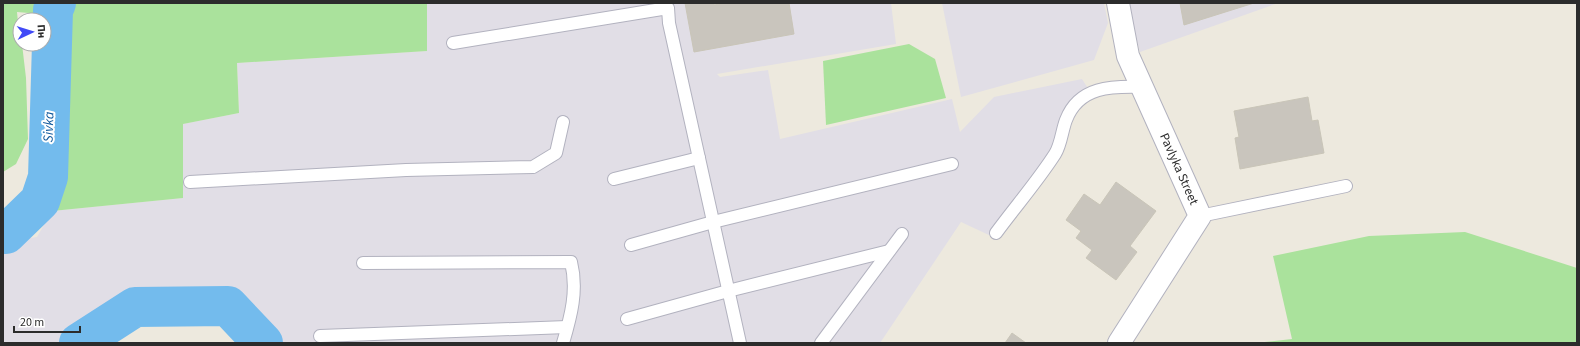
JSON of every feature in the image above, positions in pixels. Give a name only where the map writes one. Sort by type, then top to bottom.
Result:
[{"type":"street","name":"Pavlyka Street","points":[[1118,3],[1128,56],[1200,216],[1119,343]]},
{"type":"lane","points":[[453,43],[667,6],[669,23],[740,343]]},
{"type":"lane","points":[[996,233],[1056,153],[1066,118],[1073,107],[1084,98],[1104,88],[1142,87]]},
{"type":"lane","points":[[190,182],[406,170],[533,168],[556,152],[563,122]]},
{"type":"lane","points":[[614,179],[699,158]]},
{"type":"lane","points":[[631,245],[713,222],[952,164]]},
{"type":"lane","points":[[1200,216],[1346,186]]},
{"type":"lane","points":[[822,343],[902,234]]},
{"type":"lane","points":[[627,319],[728,291],[889,251]]},
{"type":"lane","points":[[364,263],[571,262],[574,289],[563,343]]},
{"type":"lane","points":[[320,336],[567,327]]},
{"type":"shaded area","points":[[427,3],[891,3],[896,44],[717,74],[720,77],[768,70],[780,139],[952,99],[960,132],[994,97],[1082,79],[1089,90],[1066,117],[1064,140],[991,236],[961,222],[880,343],[277,343],[250,310],[237,301],[135,300],[97,316],[70,337],[69,343],[3,343],[3,242],[37,237],[52,211],[183,198],[183,124],[239,113],[237,63],[427,51]]},
{"type":"shaded area","points":[[942,3],[1104,3],[1108,23],[1094,60],[961,97]]},
{"type":"shaded area","points":[[1127,3],[1278,3],[1140,52]]},
{"type":"green space","points":[[3,3],[45,3],[42,12],[12,12],[12,52],[23,52],[26,78],[28,139],[16,164],[3,172]]},
{"type":"green space","points":[[68,3],[427,3],[427,51],[237,63],[239,113],[183,124],[183,198],[52,211],[64,15]]},
{"type":"green space","points":[[909,44],[935,59],[946,98],[826,125],[823,61]]},
{"type":"green space","points":[[1465,232],[1577,268],[1577,343],[1255,343],[1292,339],[1273,256],[1369,236]]},
{"type":"building","points":[[685,3],[714,3],[714,5],[725,3],[789,3],[794,34],[694,52]]},
{"type":"building","points":[[1180,3],[1254,3],[1184,25]]},
{"type":"building","points":[[1308,97],[1312,121],[1318,120],[1324,153],[1240,169],[1235,138],[1239,137],[1234,111]]},
{"type":"building","points":[[1116,182],[1156,211],[1130,246],[1137,252],[1116,280],[1086,258],[1092,250],[1076,238],[1081,231],[1066,220],[1084,194],[1100,205]]},
{"type":"building","points":[[1012,333],[1026,343],[1005,343]]},
{"type":"waterway","name":"Sivka","points":[[3,234],[6,234],[40,201],[48,177],[53,10],[56,3]]},
{"type":"waterway","name":"Sivka","points":[[79,343],[135,307],[228,306],[263,343]]}]
